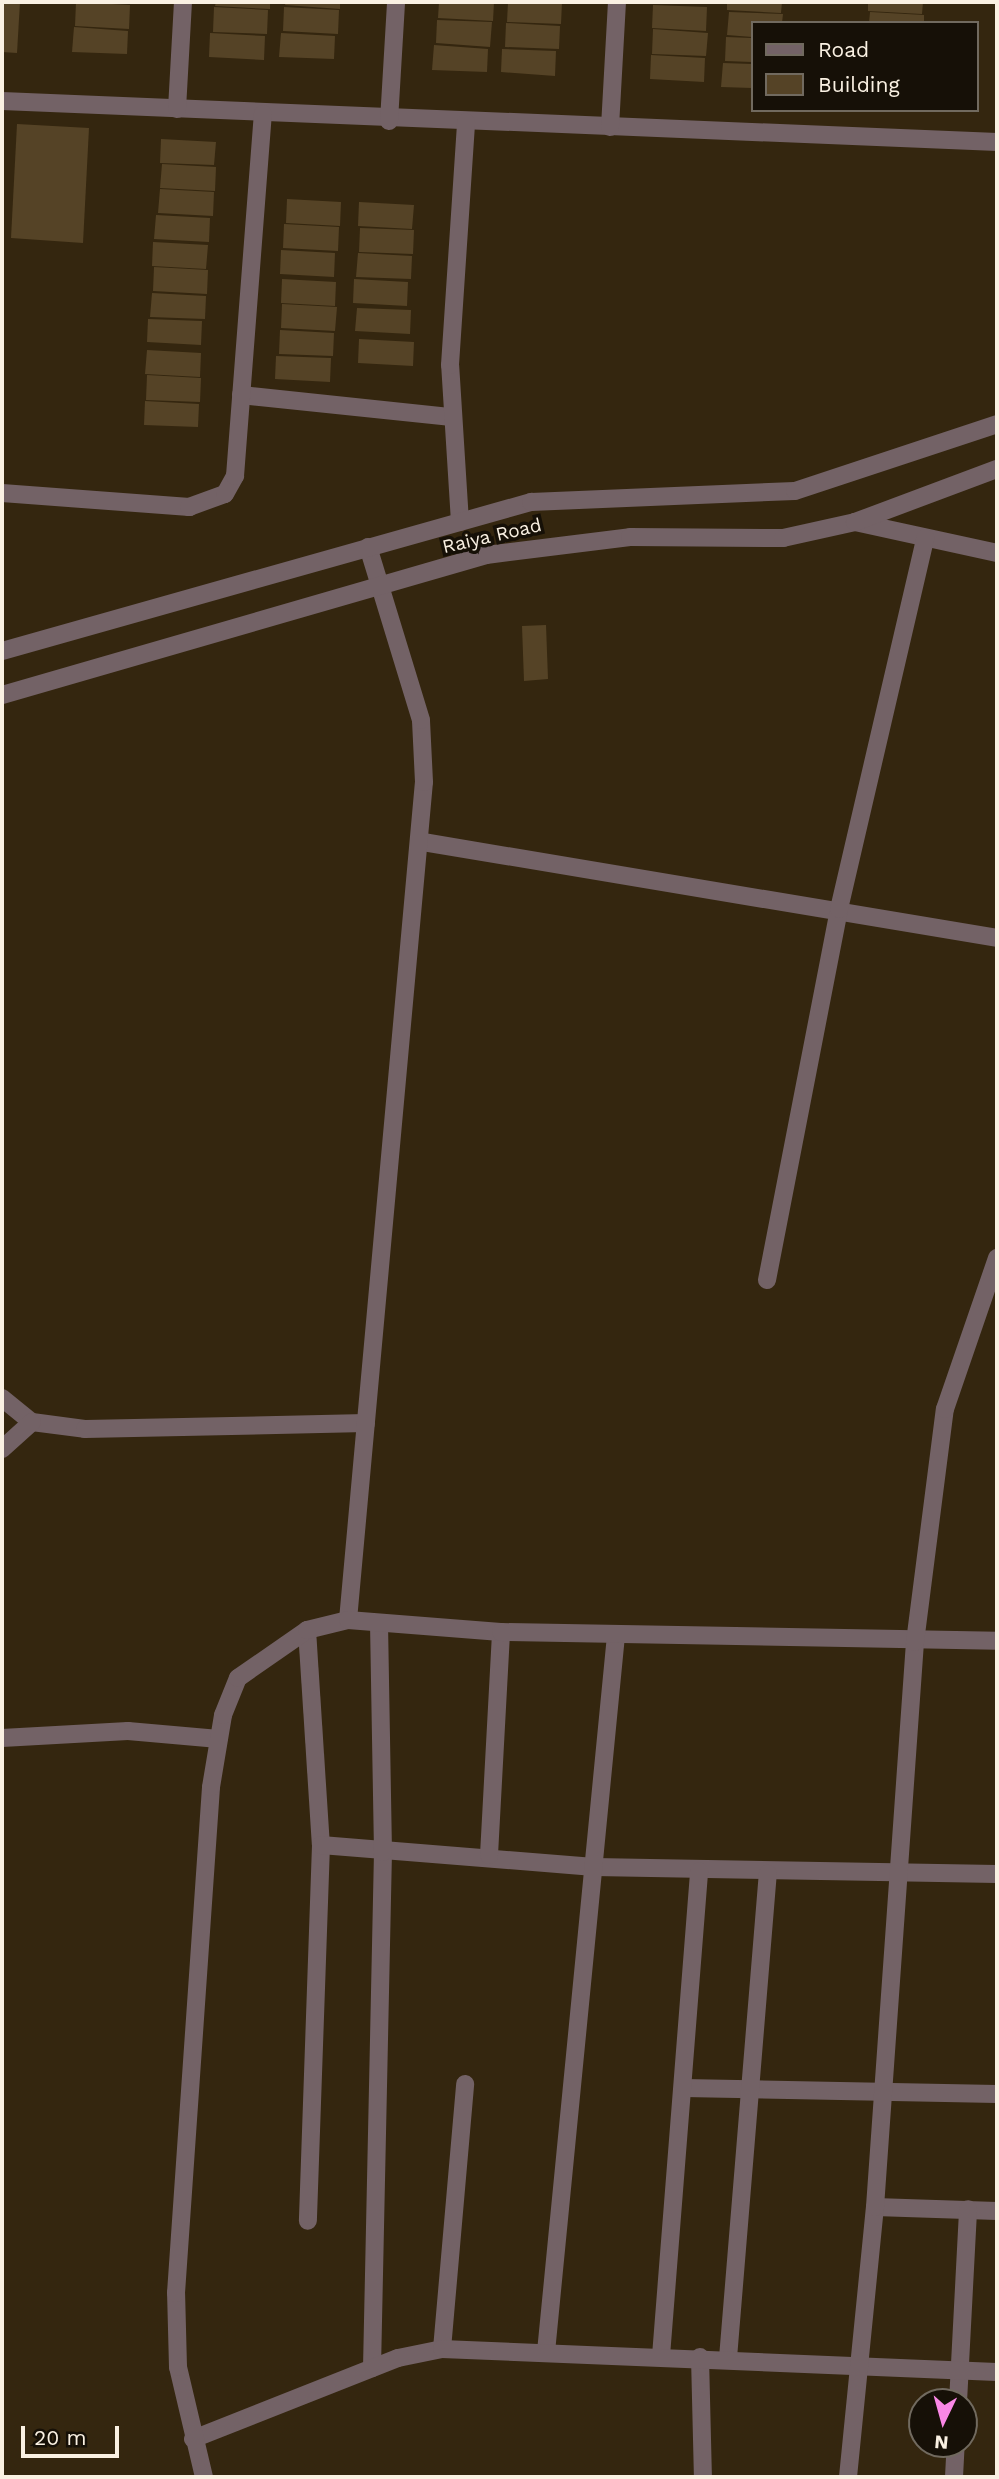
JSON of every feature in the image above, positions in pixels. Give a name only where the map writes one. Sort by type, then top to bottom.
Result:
[{"type":"street","points":[[177,109],[183,2]]},
{"type":"street","points":[[389,121],[396,2]]},
{"type":"street","points":[[610,127],[617,2]]},
{"type":"street","points":[[2,100],[389,121],[997,142]]},
{"type":"street","points":[[2,492],[210,505],[235,476],[263,114]]},
{"type":"street","points":[[460,522],[452,417],[451,293],[466,124]]},
{"type":"street","points":[[241,396],[452,417]]},
{"type":"street","name":"Raiya Road","points":[[2,651],[460,522],[575,497],[795,491],[997,424]]},
{"type":"street","name":"Raiya Road","points":[[2,695],[544,543],[783,538],[855,522],[997,469]]},
{"type":"street","points":[[855,522],[997,553]]},
{"type":"street","points":[[767,1280],[839,909],[925,538]]},
{"type":"street","points":[[348,1620],[423,842],[421,720],[368,547]]},
{"type":"street","points":[[423,842],[839,909],[997,938]]},
{"type":"street","points":[[848,2477],[862,2362],[875,2207],[881,2092],[915,1642],[945,1409],[997,1258]]},
{"type":"street","points":[[2,1398],[32,1422],[85,1429],[366,1423]]},
{"type":"street","points":[[2,1449],[32,1422]]},
{"type":"street","points":[[204,2477],[177,2367],[176,2293],[219,1739],[238,1678],[307,1630],[348,1620],[379,1625],[501,1632],[997,1642]]},
{"type":"street","points":[[372,2368],[383,1852],[379,1625]]},
{"type":"street","points":[[307,1630],[321,1845],[308,2221]]},
{"type":"street","points":[[489,1855],[501,1632]]},
{"type":"street","points":[[546,2352],[616,1635]]},
{"type":"street","points":[[2,1738],[128,1731],[219,1739]]},
{"type":"street","points":[[321,1845],[383,1852],[489,1855],[594,1867],[768,1874],[997,1874]]},
{"type":"street","points":[[661,2356],[699,1871]]},
{"type":"street","points":[[728,2358],[768,1874]]},
{"type":"street","points":[[442,2349],[465,2084]]},
{"type":"street","points":[[684,2088],[997,2094]]},
{"type":"street","points":[[875,2207],[997,2211]]},
{"type":"street","points":[[958,2388],[968,2208]]},
{"type":"street","points":[[193,2440],[372,2368],[442,2349],[862,2362],[997,2372]]},
{"type":"street","points":[[700,2357],[703,2477]]},
{"type":"street","points":[[954,2477],[955,2458]]},
{"type":"building","points":[[2,2],[20,2],[17,53],[2,52]]},
{"type":"building","points":[[76,2],[130,5],[129,29],[75,26]]},
{"type":"building","points":[[216,2],[270,2],[270,9],[215,6]]},
{"type":"building","points":[[286,2],[340,2],[340,9],[285,5]]},
{"type":"building","points":[[439,2],[494,2],[493,21],[438,18]]},
{"type":"building","points":[[508,2],[562,2],[561,24],[507,22]]},
{"type":"building","points":[[727,2],[782,2],[781,13],[727,10]]},
{"type":"building","points":[[868,2],[923,2],[922,14],[868,11]]},
{"type":"building","points":[[653,5],[707,7],[706,31],[652,28]]},
{"type":"building","points":[[214,7],[268,10],[267,34],[213,32]]},
{"type":"building","points":[[284,7],[339,10],[338,34],[283,31]]},
{"type":"building","points":[[729,12],[783,14],[782,21],[750,21],[750,37],[727,35]]},
{"type":"building","points":[[870,12],[924,15],[924,21],[869,21]]},
{"type":"building","points":[[437,20],[492,22],[490,47],[436,43]]},
{"type":"building","points":[[506,23],[560,26],[559,49],[505,47]]},
{"type":"building","points":[[74,27],[128,31],[127,54],[72,52]]},
{"type":"building","points":[[653,29],[708,33],[706,56],[652,54]]},
{"type":"building","points":[[210,33],[265,36],[264,60],[209,57]]},
{"type":"building","points":[[281,33],[335,36],[334,59],[279,57]]},
{"type":"building","points":[[726,37],[750,38],[750,62],[725,61]]},
{"type":"building","points":[[434,45],[488,49],[487,72],[432,70]]},
{"type":"building","points":[[502,49],[556,51],[555,76],[501,72]]},
{"type":"building","points":[[651,55],[705,58],[704,82],[650,79]]},
{"type":"building","points":[[723,63],[750,64],[750,88],[721,87]]},
{"type":"building","points":[[17,124],[89,128],[83,243],[11,238]]},
{"type":"building","points":[[161,139],[216,142],[214,165],[160,163]]},
{"type":"building","points":[[162,164],[216,167],[215,191],[160,188]]},
{"type":"building","points":[[160,189],[214,192],[213,216],[158,213]]},
{"type":"building","points":[[287,199],[341,202],[340,226],[286,223]]},
{"type":"building","points":[[359,202],[414,205],[412,229],[358,226]]},
{"type":"building","points":[[156,215],[210,218],[209,242],[154,239]]},
{"type":"building","points":[[284,224],[339,227],[338,251],[283,248]]},
{"type":"building","points":[[360,228],[414,230],[413,254],[359,252]]},
{"type":"building","points":[[153,242],[208,245],[206,269],[152,266]]},
{"type":"building","points":[[281,250],[335,253],[334,277],[280,274]]},
{"type":"building","points":[[358,253],[412,256],[411,279],[356,277]]},
{"type":"building","points":[[154,267],[208,270],[207,294],[153,291]]},
{"type":"building","points":[[282,279],[336,282],[335,306],[281,303]]},
{"type":"building","points":[[354,279],[408,282],[407,306],[353,303]]},
{"type":"building","points":[[152,293],[206,296],[205,319],[150,317]]},
{"type":"building","points":[[282,304],[337,307],[335,331],[281,328]]},
{"type":"building","points":[[357,308],[411,310],[410,334],[355,331]]},
{"type":"building","points":[[148,319],[202,321],[201,345],[147,342]]},
{"type":"building","points":[[280,330],[334,333],[333,356],[279,354]]},
{"type":"building","points":[[359,339],[414,342],[413,366],[358,363]]},
{"type":"building","points":[[147,350],[201,353],[200,377],[145,374]]},
{"type":"building","points":[[276,356],[331,358],[330,382],[275,379]]},
{"type":"building","points":[[147,375],[201,378],[200,402],[146,400]]},
{"type":"building","points":[[145,401],[199,404],[198,427],[144,425]]},
{"type":"building","points":[[546,625],[548,679],[524,681],[522,626]]}]
